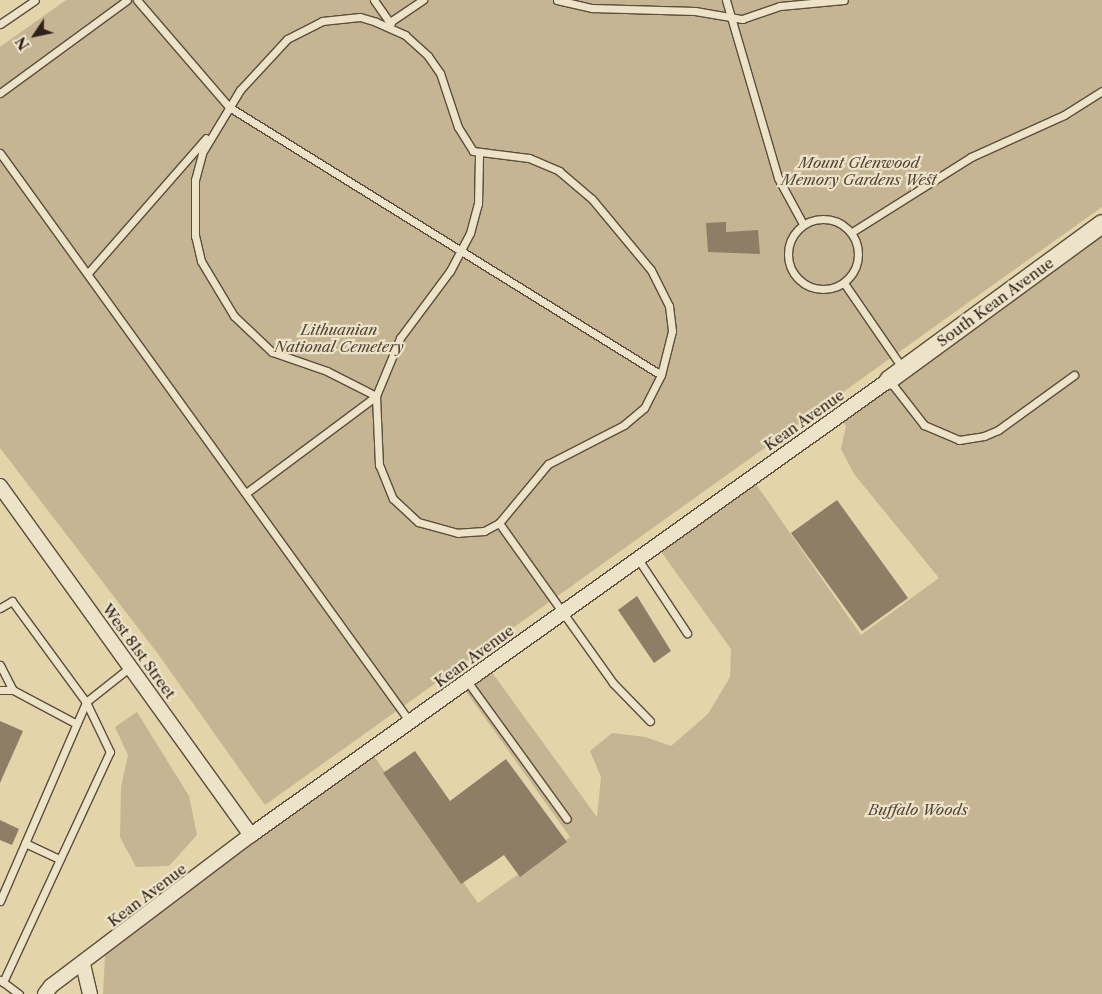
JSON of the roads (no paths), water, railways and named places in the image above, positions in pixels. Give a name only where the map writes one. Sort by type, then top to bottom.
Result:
[{"type":"street","name":"South Kean Avenue","points":[[889,380],[1102,224]]},
{"type":"street","name":"Kean Avenue","points":[[45,994],[251,835],[889,380]]},
{"type":"street","name":"West 81st Street","points":[[0,486],[251,835]]},
{"type":"street","points":[[83,964],[90,994]]},
{"type":"lane","points":[[0,24],[35,0]]},
{"type":"lane","points":[[0,93],[127,0]]},
{"type":"lane","points":[[137,0],[229,106],[661,374]]},
{"type":"lane","points":[[374,0],[395,30]]},
{"type":"lane","points":[[390,22],[423,0]]},
{"type":"lane","points":[[556,0],[592,8],[682,10],[750,19],[780,6],[844,0]]},
{"type":"lane","points":[[726,0],[778,178],[802,224]]},
{"type":"lane","points":[[88,272],[212,131],[268,54],[306,27],[322,21],[360,17],[395,30],[416,44],[440,74],[458,127],[480,154],[478,204],[463,250],[400,338],[376,396],[379,465],[384,484],[400,509],[418,522],[446,531],[484,531],[499,523],[548,464],[635,417],[644,408],[661,374],[671,344],[669,306],[631,242],[592,198],[559,171],[529,158],[480,154]]},
{"type":"lane","points":[[852,232],[972,157],[1064,114],[1102,91]]},
{"type":"lane","points":[[212,131],[200,162],[193,206],[201,261],[214,288],[258,344],[288,359],[327,371],[376,396]]},
{"type":"lane","points":[[0,153],[88,272],[410,722]]},
{"type":"lane","points":[[821,218],[833,219],[852,232],[858,260],[844,283],[824,289],[812,288],[793,273],[787,251],[795,232],[802,224],[821,218]]},
{"type":"lane","points":[[844,283],[904,369]]},
{"type":"lane","points":[[889,380],[929,429],[966,440],[998,430],[1074,375]]},
{"type":"lane","points":[[246,493],[376,396]]},
{"type":"lane","points":[[499,523],[613,683],[650,721]]},
{"type":"lane","points":[[638,559],[687,633]]},
{"type":"lane","points":[[0,608],[12,601],[86,702],[110,752],[2,981],[19,994]]},
{"type":"lane","points":[[0,665],[13,690]]},
{"type":"lane","points":[[0,901],[86,702],[130,667]]},
{"type":"lane","points":[[467,681],[567,818]]},
{"type":"lane","points":[[0,690],[13,690],[77,724]]},
{"type":"lane","points":[[26,843],[60,859]]},
{"type":"park label","name":"Mount Glenwood Memory Gardens West","points":[[859,170]]},
{"type":"park label","name":"Lithuanian National Cemetery","points":[[339,338]]},
{"type":"park label","name":"Buffalo Woods","points":[[918,810]]}]
